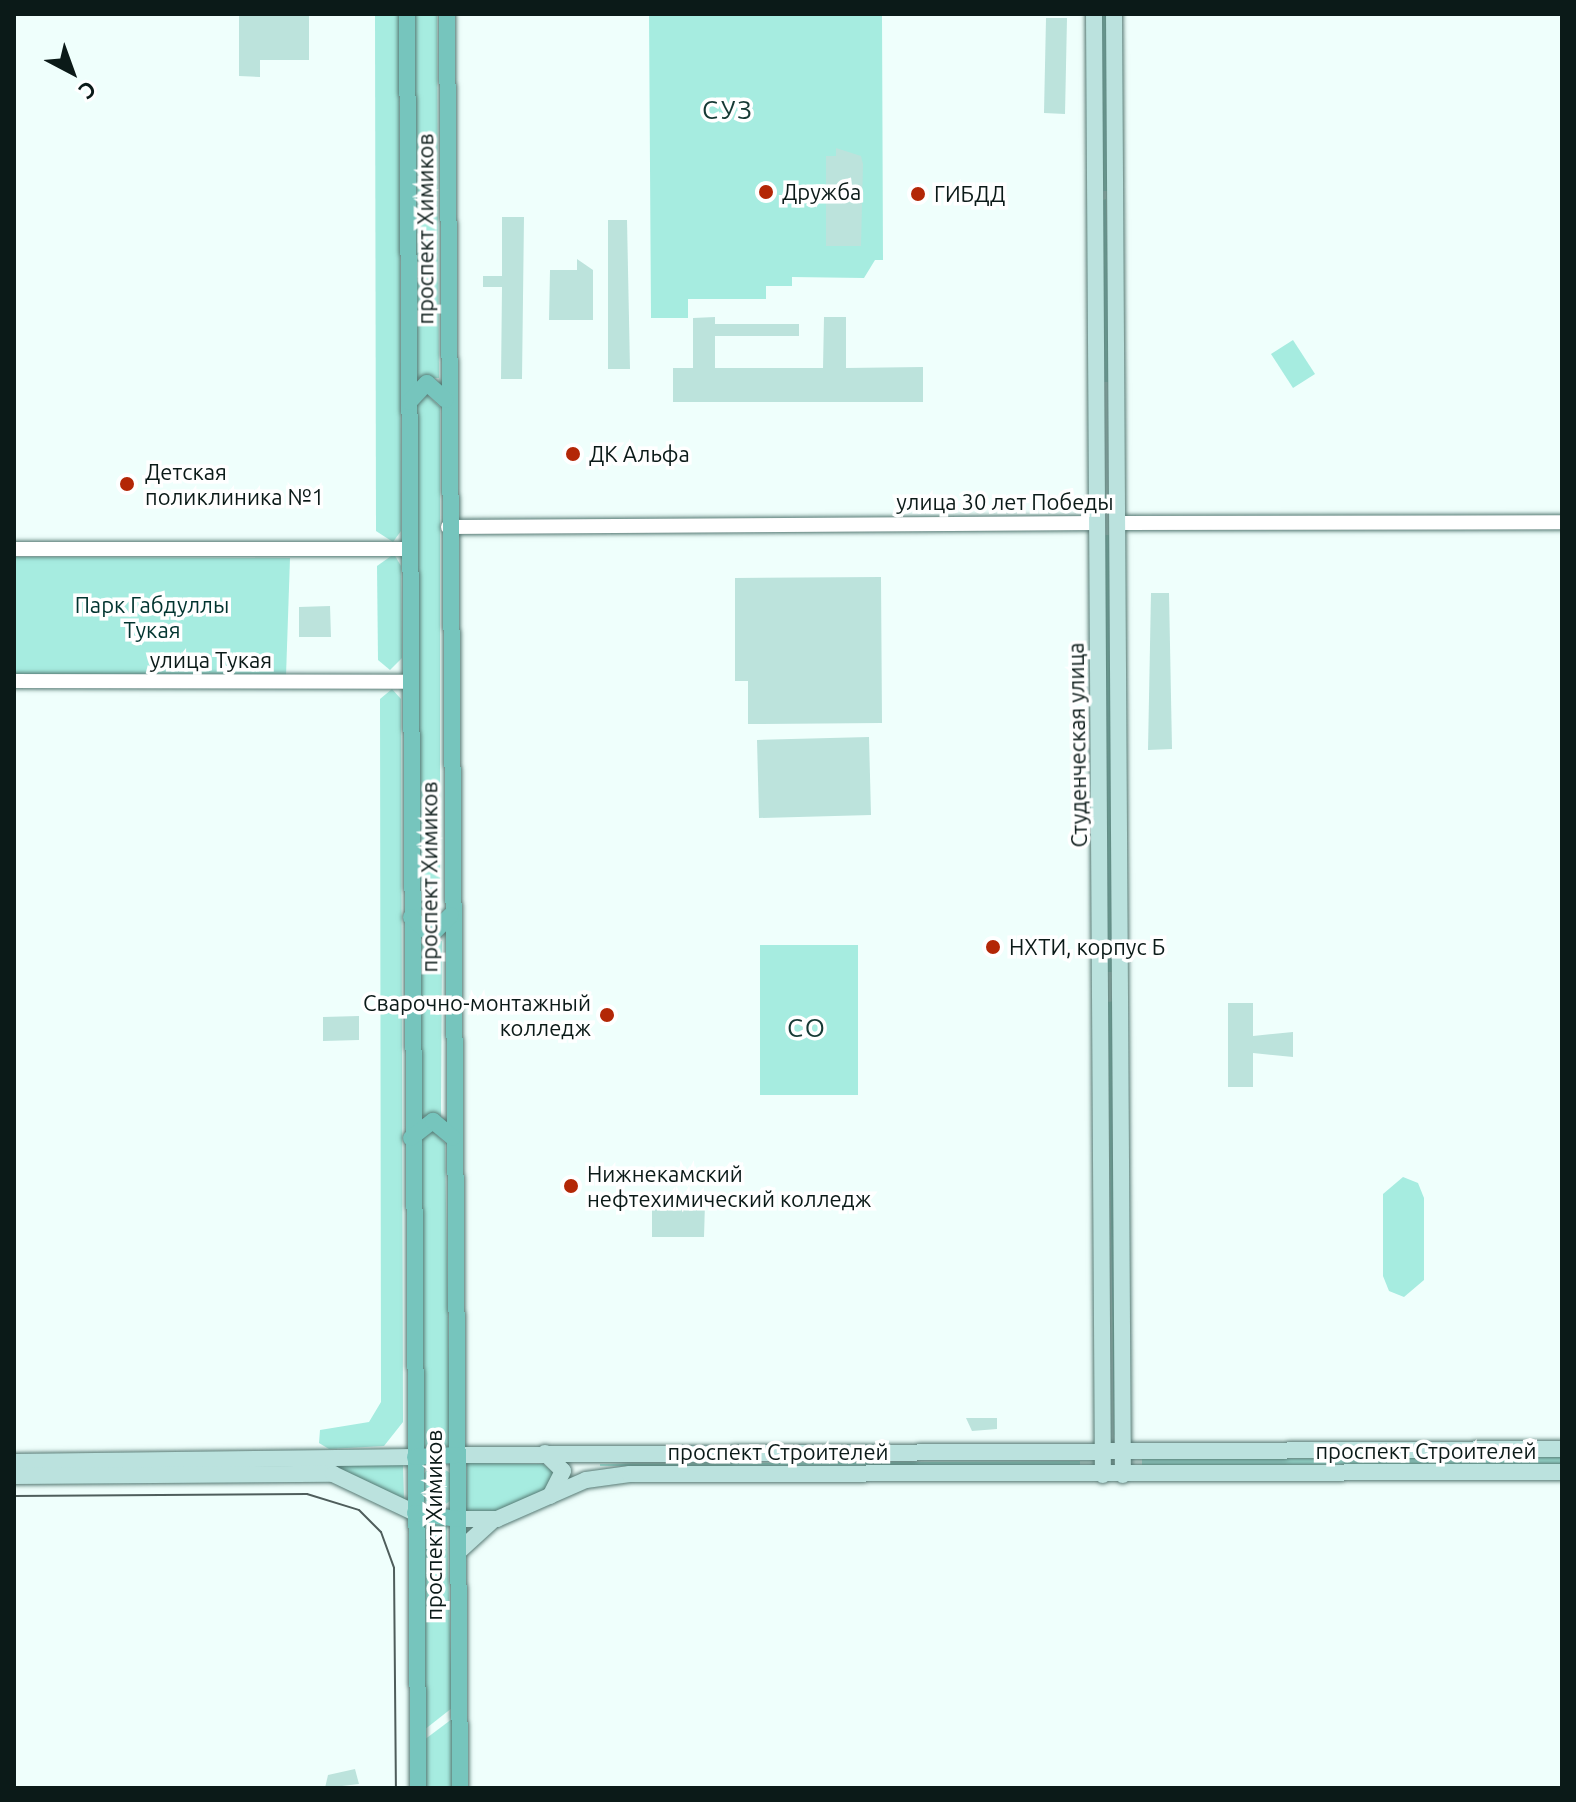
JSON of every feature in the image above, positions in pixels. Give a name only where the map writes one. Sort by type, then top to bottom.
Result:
[{"type":"main road","name":"проспект Химиков","points":[[407,14],[411,1138],[418,1788]]},
{"type":"main road","name":"проспект Химиков","points":[[447,14],[447,402],[460,1788]]},
{"type":"main road","name":"Студенческая улица","points":[[1094,14],[1098,523],[1110,977],[1119,995],[1123,1475]]},
{"type":"main road","name":"Студенческая улица","points":[[1103,1475],[1102,998],[1110,977],[1118,523],[1114,14]]},
{"type":"main road","points":[[1095,203],[1104,194],[1114,203]]},
{"type":"main road","points":[[1096,382],[1107,388],[1115,379]]},
{"type":"main road","points":[[409,403],[427,383],[441,388],[447,402]]},
{"type":"main road","name":"улица 30 лет Победы","points":[[1098,523],[1118,523]]},
{"type":"main road","points":[[411,916],[417,930],[431,935],[451,915]]},
{"type":"main road","points":[[1102,998],[1119,995]]},
{"type":"main road","points":[[411,1138],[433,1121],[453,1138]]},
{"type":"main road","name":"проспект Строителей","points":[[14,1462],[545,1453],[1123,1455],[1562,1449]]},
{"type":"main road","points":[[545,1453],[558,1460],[563,1475],[546,1500]]},
{"type":"main road","points":[[600,1454],[592,1469],[602,1476]]},
{"type":"main road","name":"проспект Строителей","points":[[14,1476],[333,1474],[415,1513],[457,1519],[497,1519],[602,1476],[1562,1472]]},
{"type":"main road","points":[[458,1552],[472,1532],[497,1519]]},
{"type":"street","name":"улица 30 лет Победы","points":[[1118,523],[1562,522]]},
{"type":"street","name":"улица 30 лет Победы","points":[[448,527],[1098,523]]},
{"type":"street","points":[[14,549],[408,549]]},
{"type":"street","name":"улица Тукая","points":[[14,681],[409,682]]},
{"type":"green space","points":[[375,14],[399,14],[401,531],[393,542],[376,531]]},
{"type":"green space","points":[[414,14],[437,14],[439,378],[416,378]]},
{"type":"green space","name":"Дружба","points":[[649,14],[882,14],[883,260],[875,260],[864,278],[792,277],[792,286],[766,286],[766,299],[688,299],[688,318],[651,318]]},
{"type":"green space","points":[[1100,14],[1107,14],[1108,191],[1101,191]]},
{"type":"green space","points":[[1106,199],[1110,382],[1101,382],[1103,200]]},
{"type":"green space","points":[[1293,340],[1315,374],[1293,388],[1271,354]]},
{"type":"green space","points":[[427,395],[440,407],[440,926],[419,922],[414,408]]},
{"type":"green space","points":[[1103,535],[1111,535],[1114,972],[1107,972]]},
{"type":"green space","points":[[394,554],[401,566],[402,658],[390,670],[378,660],[377,566]]},
{"type":"green space","name":"Парк Габдуллы Тукая","points":[[14,557],[290,558],[286,676],[14,674]]},
{"type":"green space","points":[[392,689],[401,699],[403,1422],[384,1446],[329,1449],[319,1443],[320,1430],[369,1422],[381,1402],[380,699]]},
{"type":"green space","points":[[442,941],[441,1116],[420,1116],[420,944]]},
{"type":"green space","points":[[760,945],[858,945],[858,1095],[760,1095]]},
{"type":"green space","points":[[1115,1001],[1116,1434],[1114,1435],[1108,1002]]},
{"type":"green space","points":[[433,1131],[445,1143],[450,1448],[422,1448],[421,1139]]},
{"type":"green space","points":[[1403,1177],[1418,1183],[1424,1198],[1424,1280],[1404,1297],[1389,1291],[1383,1276],[1383,1194]]},
{"type":"green space","points":[[1562,1457],[1562,1464],[1142,1465],[1142,1459]]},
{"type":"green space","points":[[1080,1461],[1080,1465],[600,1466],[600,1464]]},
{"type":"green space","points":[[467,1463],[543,1464],[554,1473],[551,1487],[499,1512],[466,1513]]},
{"type":"green space","points":[[403,1464],[404,1500],[333,1468],[14,1471]]},
{"type":"green space","points":[[437,1468],[451,1473],[456,1487],[451,1501],[437,1506],[423,1501],[418,1487],[423,1473]]},
{"type":"green space","points":[[423,1525],[447,1525],[452,1708],[424,1730]]},
{"type":"green space","points":[[452,1719],[453,1788],[425,1788],[424,1740]]},
{"type":"building","points":[[239,14],[309,14],[309,60],[260,60],[260,77],[239,76]]},
{"type":"building","points":[[1046,18],[1067,18],[1065,114],[1044,113]]},
{"type":"building","name":"Дружба","points":[[836,148],[861,156],[861,246],[826,246],[826,156],[836,156]]},
{"type":"building","points":[[502,217],[524,217],[522,379],[501,379],[502,287],[483,287],[483,276],[502,276]]},
{"type":"building","points":[[608,220],[627,220],[630,369],[608,369]]},
{"type":"building","points":[[577,259],[593,270],[593,320],[549,320],[550,270],[577,270]]},
{"type":"building","points":[[715,317],[715,324],[799,324],[799,336],[715,336],[715,368],[823,368],[824,317],[846,317],[846,368],[923,367],[923,402],[673,402],[673,368],[693,368],[693,318]]},
{"type":"building","points":[[881,577],[882,723],[748,724],[748,681],[735,681],[735,578]]},
{"type":"building","points":[[1151,593],[1169,593],[1172,749],[1148,750]]},
{"type":"building","points":[[330,606],[331,637],[299,637],[299,607]]},
{"type":"building","points":[[869,737],[871,815],[759,818],[757,740]]},
{"type":"building","points":[[1228,1003],[1253,1003],[1253,1036],[1293,1032],[1293,1057],[1253,1053],[1253,1087],[1228,1087]]},
{"type":"building","points":[[359,1016],[359,1040],[323,1041],[323,1017]]},
{"type":"building","points":[[652,1203],[705,1203],[704,1237],[652,1237]]},
{"type":"building","points":[[966,1418],[997,1418],[997,1429],[972,1431]]},
{"type":"building","points":[[355,1769],[359,1784],[325,1788],[328,1775]]},
{"type":"tram line","points":[[14,1496],[307,1494],[359,1510],[381,1532],[394,1568],[396,1788]]},
{"type":"place","name":"Дружба","points":[[766,192]]},
{"type":"place","name":"ГИБДД","points":[[918,194]]},
{"type":"place","name":"ДК Альфа","points":[[573,454]]},
{"type":"place","name":"Детская поликлиника №1","points":[[127,484]]},
{"type":"place","name":"НХТИ, корпус Б","points":[[993,947]]},
{"type":"place","name":"Сварочно-монтажный колледж","points":[[607,1015]]},
{"type":"place","name":"Нижнекамский нефтехимический колледж","points":[[571,1186]]},
{"type":"district","name":"СУЗ","points":[[728,110]]},
{"type":"district","name":"СО","points":[[807,1028]]}]
